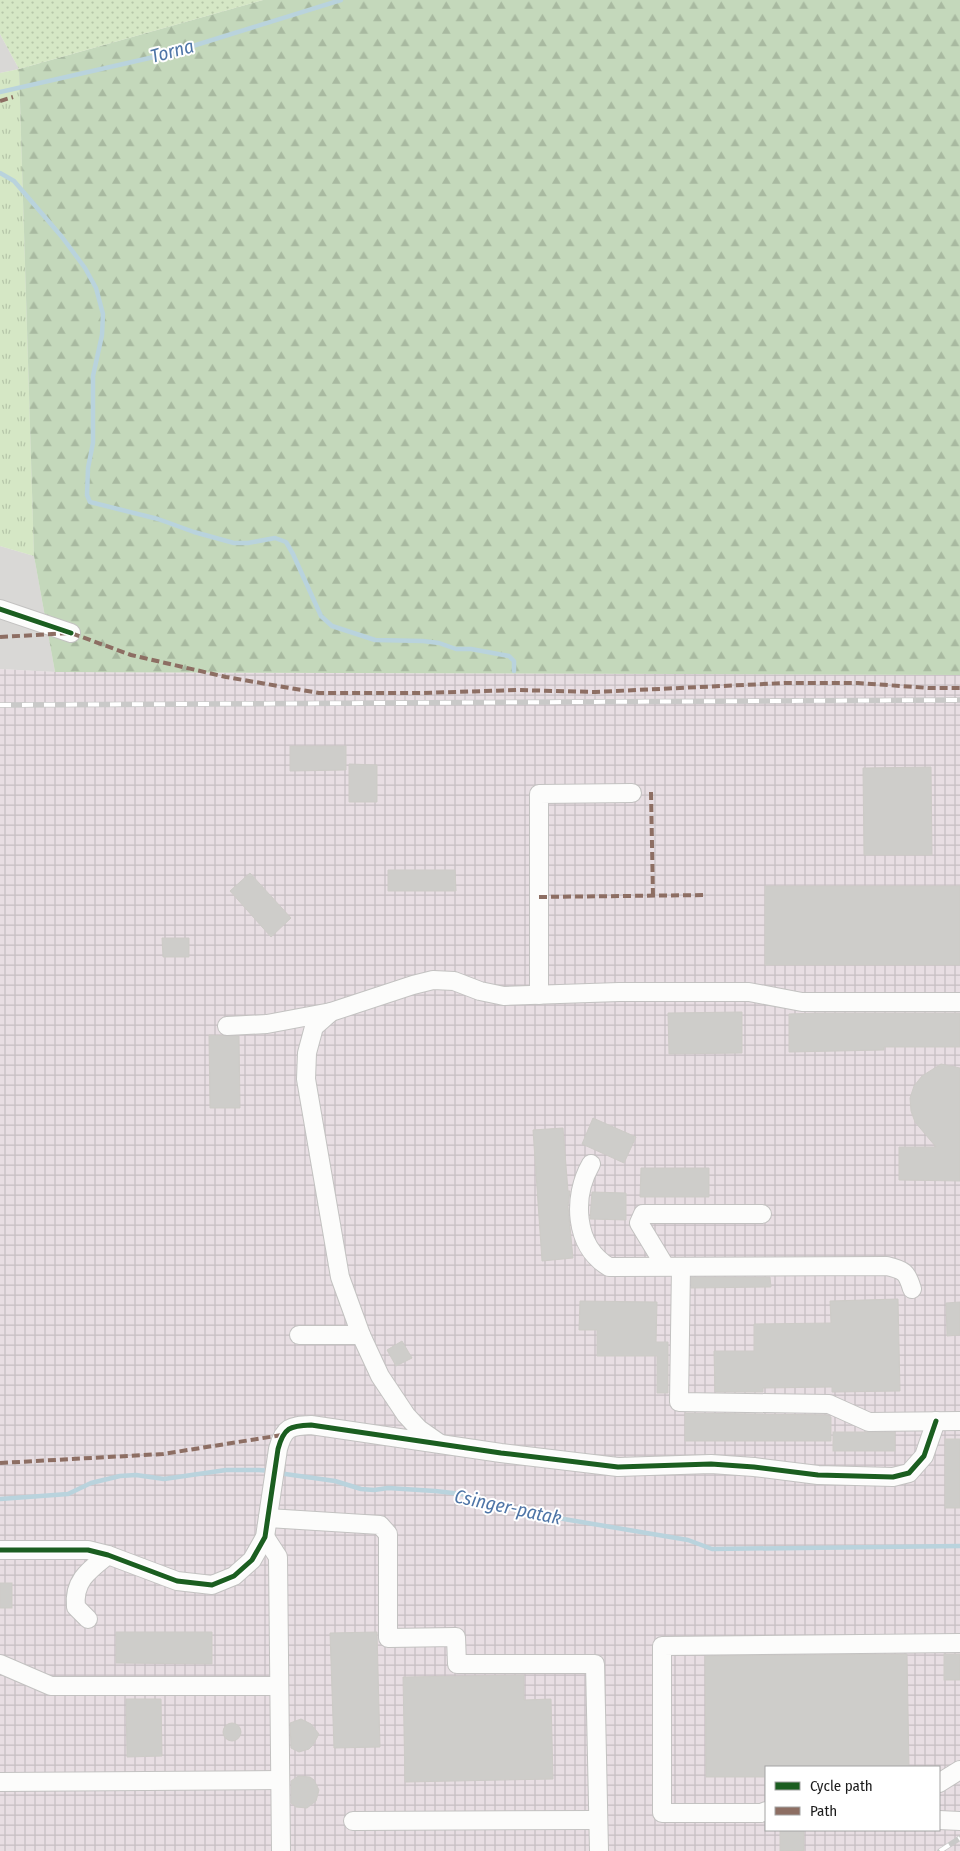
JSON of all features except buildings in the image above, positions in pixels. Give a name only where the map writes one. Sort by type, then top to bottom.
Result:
[{"type":"street","points":[[0,609],[71,633]]},
{"type":"street","points":[[539,995],[539,794],[632,792]]},
{"type":"street","points":[[227,1026],[267,1024],[331,1012],[413,984],[433,980],[454,981],[480,991],[504,996],[619,992],[749,992],[802,1002],[960,1002]]},
{"type":"street","points":[[331,1012],[314,1027],[307,1053],[306,1079],[340,1277],[361,1334],[380,1376],[406,1415],[419,1429],[439,1443]]},
{"type":"street","points":[[591,1164],[585,1173],[579,1194],[579,1215],[583,1234],[590,1250],[598,1260],[609,1267],[887,1266],[901,1270],[909,1276],[912,1289]]},
{"type":"street","points":[[762,1214],[643,1214],[639,1223],[673,1266],[679,1402],[830,1404],[869,1422],[960,1421]]},
{"type":"street","points":[[299,1335],[361,1334]]},
{"type":"street","points":[[0,1550],[88,1550],[108,1555],[177,1581],[212,1585],[234,1576],[252,1560],[265,1537],[282,1435],[292,1426],[311,1425],[618,1467],[711,1464],[754,1467],[818,1476],[893,1477],[909,1473],[924,1456],[936,1421]]},
{"type":"street","points":[[268,1518],[380,1525],[388,1534],[388,1638],[456,1637],[457,1664],[595,1664],[599,1851]]},
{"type":"street","points":[[265,1537],[278,1557],[281,1851]]},
{"type":"street","points":[[88,1619],[76,1608],[76,1590],[86,1572],[108,1555]]},
{"type":"street","points":[[764,1812],[662,1813],[662,1646],[960,1643]]},
{"type":"street","points":[[0,1664],[51,1686],[279,1686]]},
{"type":"street","points":[[940,1782],[960,1770]]},
{"type":"street","points":[[0,1782],[280,1780]]},
{"type":"street","points":[[353,1821],[598,1820]]},
{"type":"street","points":[[940,1820],[960,1821]]},
{"type":"shaded area","points":[[0,34],[19,69],[0,73]]},
{"type":"shaded area","points":[[0,546],[34,556],[55,672],[0,669]]},
{"type":"shaded area","points":[[0,669],[55,672],[960,675],[960,1851],[0,1851]]},
{"type":"green space","points":[[0,0],[263,0],[19,69],[0,34]]},
{"type":"green space","points":[[263,0],[960,0],[960,675],[55,672],[34,556],[19,69]]},
{"type":"green space","points":[[19,69],[34,556],[0,546],[0,73]]},
{"type":"waterway","name":"Torna","points":[[0,92],[167,54],[341,0]]},
{"type":"waterway","points":[[0,173],[14,181],[62,237],[85,268],[96,288],[103,314],[102,335],[93,376],[93,443],[88,468],[87,495],[90,502],[158,519],[194,532],[234,543],[248,543],[275,538],[286,542],[321,616],[332,626],[375,640],[423,641],[439,643],[456,649],[471,649],[509,656],[514,661],[514,671]]},
{"type":"waterway","name":"Csinger-patak","points":[[0,1499],[68,1494],[91,1483],[120,1476],[136,1475],[164,1479],[226,1470],[270,1471]]},
{"type":"waterway","name":"Csinger-patak","points":[[278,1473],[335,1481],[361,1489],[388,1488],[462,1494],[491,1504],[540,1515],[688,1540],[712,1549],[960,1546]]},
{"type":"railway","points":[[0,705],[960,700]]},
{"type":"railway","points":[[940,1851],[960,1838]]},
{"type":"marked path","points":[[0,101],[13,97]]},
{"type":"marked path","points":[[0,637],[71,633],[131,655],[226,677],[319,693],[422,693],[517,690],[595,692],[785,683],[858,683],[929,688],[960,688]]},
{"type":"marked path","points":[[651,792],[653,896]]},
{"type":"marked path","points":[[539,897],[706,895]]},
{"type":"marked path","points":[[0,1463],[163,1454],[282,1435]]},
{"type":"cycle path","points":[[0,609],[71,633]]},
{"type":"cycle path","points":[[0,1550],[88,1550],[108,1555],[177,1581],[212,1585],[234,1576],[252,1560],[265,1537],[280,1442],[289,1429],[298,1426],[311,1425],[501,1453],[618,1467],[711,1464],[818,1475],[893,1477],[909,1473],[924,1456],[936,1421]]}]
